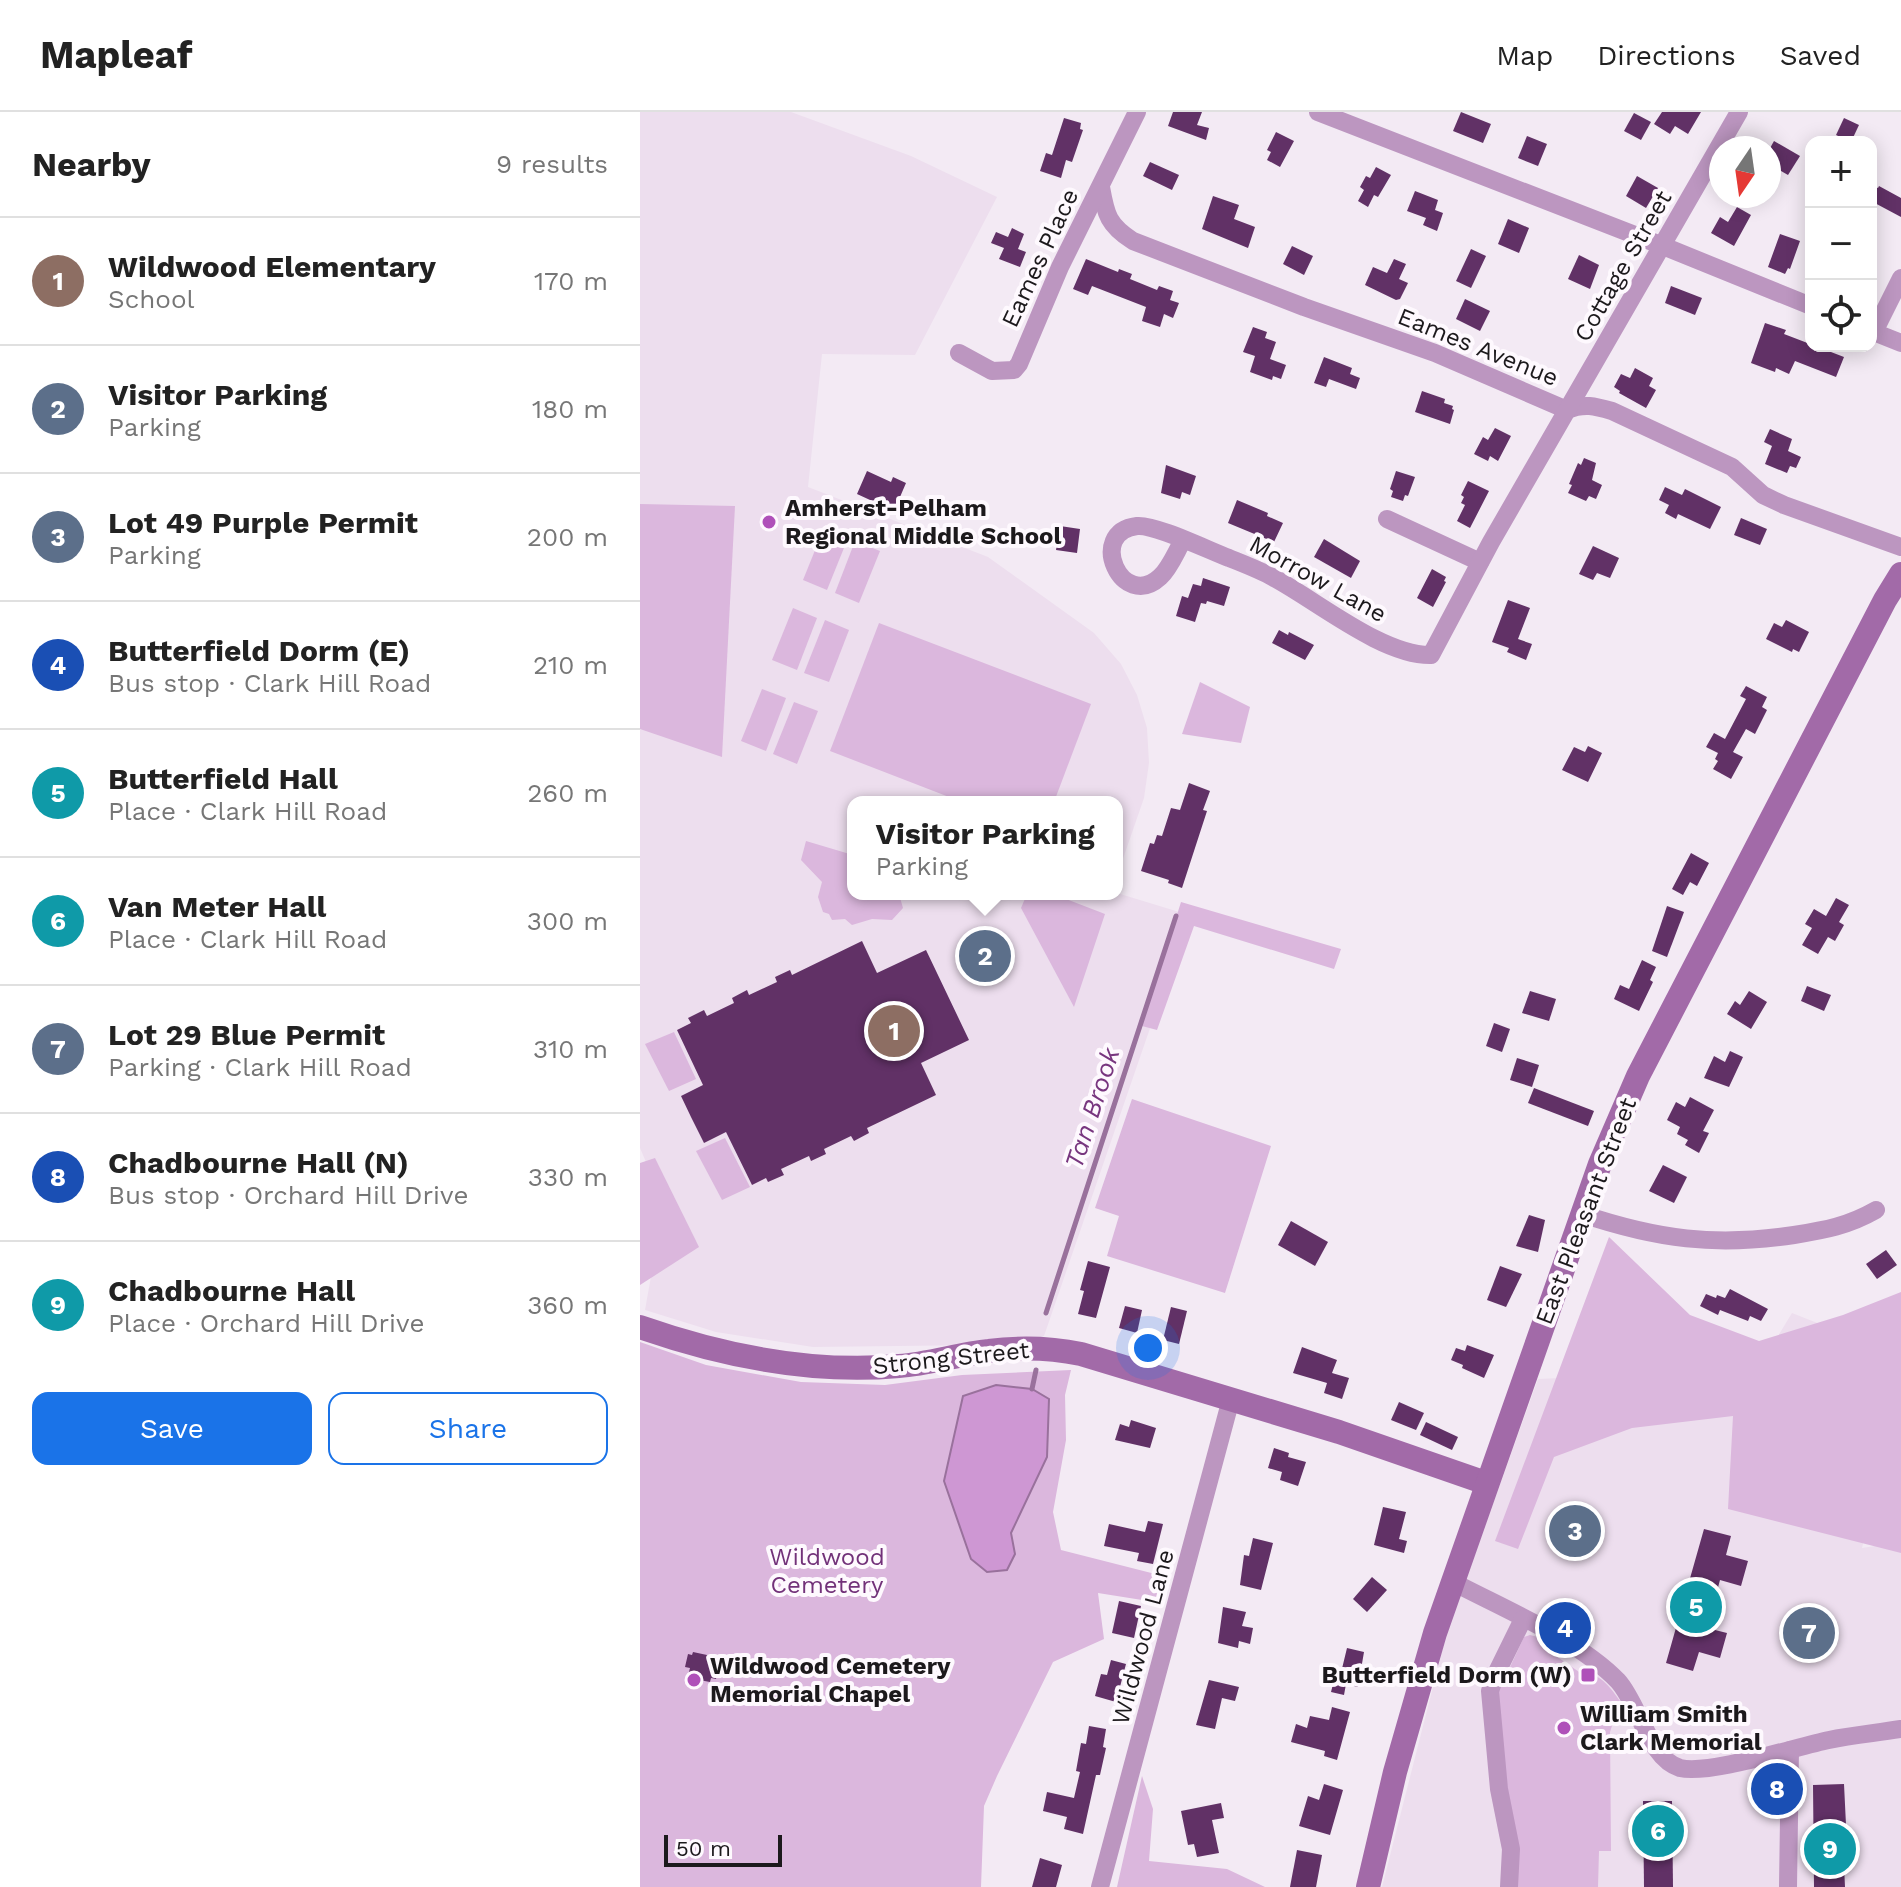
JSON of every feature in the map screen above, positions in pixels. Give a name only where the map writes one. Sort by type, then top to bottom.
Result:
[{"type":"main road","name":"East Pleasant Street","points":[[1368,1887],[1402,1746],[1451,1581],[1600,1164],[1638,1076],[1901,574]]},
{"type":"main road","name":"Strong Street","points":[[640,1327],[740,1356],[822,1367],[895,1367],[992,1350],[1059,1350],[1121,1364],[1339,1432],[1486,1483]]},
{"type":"street","name":"Eames Place","points":[[959,353],[992,371],[1014,370],[1060,267],[1137,112]]},
{"type":"street","points":[[1318,112],[1805,304]]},
{"type":"street","name":"Cottage Street","points":[[1431,655],[1480,562],[1739,112]]},
{"type":"street","name":"Eames Avenue","points":[[1101,187],[1110,221],[1133,241],[1304,307],[1435,353],[1567,410],[1578,405],[1594,405],[1612,411],[1732,467],[1763,495],[1784,505],[1901,547]]},
{"type":"street","points":[[1877,323],[1901,278]]},
{"type":"street","points":[[1877,334],[1901,343]]},
{"type":"street","points":[[1387,519],[1480,562]]},
{"type":"street","name":"Morrow Lane","points":[[1183,540],[1266,574],[1391,646],[1418,655],[1431,655]]},
{"type":"street","points":[[1582,1214],[1639,1231],[1698,1241],[1734,1242],[1824,1230],[1854,1223],[1876,1210]]},
{"type":"street","name":"Wildwood Lane","points":[[1100,1887],[1231,1399]]},
{"type":"street","points":[[1451,1581],[1577,1650],[1616,1679],[1631,1699],[1655,1747],[1670,1763],[1691,1769],[1826,1740],[1901,1729]]},
{"type":"street","points":[[1509,1887],[1511,1849],[1499,1789],[1490,1691],[1523,1619]]},
{"type":"street","points":[[1788,1887],[1790,1750]]},
{"type":"shaded area","points":[[640,112],[791,112],[911,156],[997,197],[915,355],[822,354],[808,487],[988,557],[1094,633],[1121,664],[1137,695],[1147,728],[1149,763],[1144,798],[1123,859],[1123,796],[847,796],[847,900],[1123,900],[1123,895],[1189,915],[1044,1336],[981,1345],[813,1347],[716,1332],[645,1310],[664,1204],[640,1148]]},
{"type":"shaded area","points":[[1792,1313],[1901,1356],[1901,1381],[1862,1548],[1901,1542],[1901,1887],[1382,1887],[1447,1632],[1538,1379],[1758,1369]]},
{"type":"shaded area","points":[[996,1385],[1032,1389],[1049,1399],[1047,1457],[1011,1533],[1015,1554],[1007,1570],[987,1572],[971,1559],[944,1481],[963,1396]]},
{"type":"green space","points":[[640,504],[735,506],[722,757],[640,729]]},
{"type":"green space","points":[[824,528],[848,538],[827,590],[803,580]]},
{"type":"green space","points":[[855,541],[880,551],[859,603],[835,593]]},
{"type":"green space","points":[[793,608],[817,618],[797,670],[772,660]]},
{"type":"green space","points":[[825,620],[849,630],[829,682],[804,673]]},
{"type":"green space","points":[[879,623],[1091,704],[1056,796],[946,796],[830,751]]},
{"type":"green space","points":[[1200,682],[1250,707],[1241,743],[1182,734]]},
{"type":"green space","points":[[762,689],[786,698],[766,751],[741,741]]},
{"type":"green space","points":[[794,702],[818,711],[797,764],[773,754]]},
{"type":"green space","points":[[806,841],[847,853],[847,900],[901,900],[903,908],[892,920],[872,919],[852,925],[845,919],[832,920],[829,914],[823,912],[818,897],[822,882],[801,860]]},
{"type":"green space","points":[[1024,900],[1069,900],[1105,914],[1074,1007],[1021,908]]},
{"type":"green space","points":[[1181,902],[1341,949],[1334,969],[1194,926],[1157,1030],[1142,1026]]},
{"type":"green space","points":[[674,1032],[696,1079],[669,1091],[645,1044]]},
{"type":"green space","points":[[1132,1099],[1271,1146],[1225,1293],[1107,1256],[1119,1216],[1095,1208]]},
{"type":"green space","points":[[725,1138],[750,1187],[722,1200],[696,1151]]},
{"type":"green space","points":[[655,1158],[699,1247],[640,1285],[640,1163]]},
{"type":"green space","points":[[1609,1237],[1690,1315],[1759,1341],[1843,1315],[1901,1292],[1901,1553],[1728,1509],[1733,1416],[1632,1428],[1554,1457],[1518,1549],[1495,1541]]},
{"type":"green space","name":"Wildwood Cemetery","points":[[640,1342],[706,1365],[801,1382],[885,1385],[962,1375],[1071,1370],[1065,1395],[1066,1440],[1053,1512],[1061,1550],[1171,1578],[1161,1603],[1098,1593],[1104,1639],[1053,1662],[984,1806],[981,1887],[640,1887]]},
{"type":"green space","points":[[1524,1637],[1538,1637],[1546,1649],[1582,1674],[1599,1678],[1620,1701],[1610,1732],[1611,1851],[1599,1851],[1598,1887],[1517,1887],[1498,1693]]},
{"type":"green space","points":[[1142,1776],[1153,1809],[1149,1861],[1227,1869],[1265,1887],[1117,1887]]},
{"type":"building","points":[[1173,112],[1202,112],[1197,125],[1209,128],[1206,140],[1168,126]]},
{"type":"building","points":[[1461,112],[1491,124],[1483,143],[1453,131]]},
{"type":"building","points":[[1662,112],[1701,112],[1688,134],[1675,126],[1670,134],[1654,124]]},
{"type":"building","points":[[1634,113],[1651,122],[1641,140],[1624,131]]},
{"type":"building","points":[[1064,118],[1081,123],[1080,129],[1083,130],[1072,162],[1066,160],[1061,178],[1040,171],[1046,153],[1052,155]]},
{"type":"building","points":[[1844,118],[1859,125],[1854,136],[1836,135]]},
{"type":"building","points":[[1276,132],[1294,141],[1280,167],[1267,160],[1271,152],[1267,150]]},
{"type":"building","points":[[1527,136],[1547,144],[1538,166],[1518,158]]},
{"type":"building","points":[[1781,145],[1800,156],[1788,175],[1781,171]]},
{"type":"building","points":[[1150,162],[1179,175],[1172,190],[1143,176]]},
{"type":"building","points":[[1376,167],[1391,175],[1368,207],[1358,201],[1364,190],[1360,187]]},
{"type":"building","points":[[1637,176],[1658,188],[1646,208],[1626,196]]},
{"type":"building","points":[[1879,186],[1901,198],[1901,217],[1877,204]]},
{"type":"building","points":[[1415,191],[1438,200],[1435,210],[1443,213],[1437,231],[1423,225],[1426,218],[1407,211]]},
{"type":"building","points":[[1213,196],[1239,205],[1234,219],[1255,227],[1248,248],[1202,229]]},
{"type":"building","points":[[1736,208],[1751,215],[1734,246],[1711,233],[1720,217],[1728,222]]},
{"type":"building","points":[[1508,219],[1529,228],[1519,253],[1498,244]]},
{"type":"building","points":[[1012,228],[1024,234],[1018,249],[1026,252],[1020,267],[999,259],[1004,248],[991,243],[996,232],[1008,237]]},
{"type":"building","points":[[1780,234],[1800,241],[1790,269],[1785,274],[1768,267]]},
{"type":"building","points":[[1292,246],[1313,256],[1304,275],[1283,264]]},
{"type":"building","points":[[1471,249],[1486,256],[1471,288],[1456,281]]},
{"type":"building","points":[[1579,255],[1599,265],[1590,289],[1568,279]]},
{"type":"building","points":[[1086,259],[1118,272],[1119,269],[1132,274],[1130,279],[1157,290],[1159,286],[1173,291],[1170,300],[1179,303],[1173,318],[1164,314],[1160,327],[1142,321],[1146,307],[1092,286],[1088,295],[1073,289]]},
{"type":"building","points":[[1394,259],[1406,264],[1399,279],[1408,283],[1400,299],[1396,300],[1365,285],[1373,267],[1387,273]]},
{"type":"building","points":[[1671,286],[1702,298],[1695,315],[1665,303]]},
{"type":"building","points":[[1465,299],[1490,311],[1480,331],[1456,319]]},
{"type":"building","points":[[1765,323],[1786,330],[1784,334],[1805,342],[1805,352],[1831,352],[1844,357],[1836,377],[1795,361],[1789,374],[1751,363]]},
{"type":"building","points":[[1253,327],[1267,332],[1265,338],[1276,342],[1270,359],[1286,365],[1281,379],[1273,376],[1272,380],[1250,372],[1255,356],[1243,352]]},
{"type":"building","points":[[1324,357],[1352,368],[1350,374],[1360,378],[1356,389],[1329,379],[1326,387],[1314,383]]},
{"type":"building","points":[[1635,368],[1653,378],[1649,386],[1656,390],[1646,408],[1614,387],[1621,374],[1630,378]]},
{"type":"building","points":[[1422,391],[1445,399],[1444,403],[1453,406],[1450,424],[1415,412]]},
{"type":"building","points":[[1495,428],[1511,436],[1498,461],[1490,456],[1488,461],[1474,454],[1483,437],[1488,440]]},
{"type":"building","points":[[1770,429],[1792,439],[1788,451],[1801,457],[1796,468],[1790,466],[1787,473],[1765,464],[1772,446],[1764,442]]},
{"type":"building","points":[[1584,458],[1596,463],[1592,480],[1602,485],[1596,499],[1589,496],[1586,501],[1568,493],[1578,463],[1581,465]]},
{"type":"building","points":[[1166,465],[1196,476],[1190,495],[1182,492],[1180,499],[1161,493]]},
{"type":"building","points":[[867,471],[891,482],[893,477],[906,483],[894,511],[857,494]]},
{"type":"building","points":[[1396,471],[1415,477],[1403,501],[1391,497],[1393,491],[1390,489]]},
{"type":"building","points":[[1468,481],[1489,491],[1470,528],[1457,521],[1465,505],[1461,503],[1464,497],[1461,495]]},
{"type":"building","points":[[1665,487],[1682,495],[1685,489],[1721,507],[1710,529],[1678,514],[1676,519],[1665,513],[1669,505],[1659,500]]},
{"type":"building","points":[[1237,500],[1283,523],[1274,542],[1228,523]]},
{"type":"building","points":[[1741,518],[1767,529],[1760,545],[1734,535]]},
{"type":"building","points":[[1060,526],[1080,529],[1077,553],[1056,550]]},
{"type":"building","points":[[1324,539],[1360,561],[1351,578],[1314,557]]},
{"type":"building","points":[[1593,546],[1619,558],[1610,578],[1597,573],[1593,580],[1579,574]]},
{"type":"building","points":[[1432,569],[1446,577],[1433,607],[1417,598]]},
{"type":"building","points":[[1203,578],[1230,587],[1224,606],[1207,601],[1206,604],[1201,603],[1195,622],[1176,616],[1182,596],[1188,598],[1193,584],[1201,586]]},
{"type":"building","points":[[1508,600],[1530,608],[1518,639],[1532,644],[1526,660],[1507,652],[1509,648],[1492,642]]},
{"type":"building","points":[[1786,620],[1809,632],[1799,652],[1793,649],[1792,652],[1766,639],[1774,623],[1782,627]]},
{"type":"building","points":[[1279,630],[1314,645],[1305,660],[1272,643]]},
{"type":"building","points":[[1746,686],[1767,697],[1762,707],[1767,710],[1755,734],[1746,729],[1733,752],[1743,757],[1731,779],[1713,769],[1718,753],[1706,747],[1714,733],[1725,739],[1746,699],[1740,696]]},
{"type":"building","points":[[1588,746],[1602,753],[1588,782],[1562,770],[1574,747],[1585,752]]},
{"type":"building","points":[[1189,783],[1210,791],[1203,810],[1207,811],[1182,888],[1168,883],[1169,880],[1141,871],[1150,843],[1154,844],[1157,835],[1162,836],[1171,808],[1180,810]]},
{"type":"building","points":[[1691,853],[1709,863],[1697,886],[1690,882],[1683,895],[1672,889]]},
{"type":"building","points":[[1836,898],[1849,905],[1839,922],[1844,925],[1835,941],[1828,937],[1818,954],[1802,945],[1812,928],[1805,924],[1814,909],[1826,916]]},
{"type":"building","points":[[1667,906],[1684,912],[1667,957],[1652,951]]},
{"type":"building","points":[[862,941],[877,973],[926,950],[969,1040],[921,1063],[936,1095],[867,1128],[869,1133],[854,1141],[851,1136],[824,1149],[826,1154],[811,1161],[809,1156],[781,1169],[784,1175],[768,1182],[766,1178],[752,1185],[726,1132],[704,1143],[691,1117],[681,1096],[703,1085],[677,1030],[691,1023],[688,1018],[704,1010],[707,1016],[734,1003],[732,998],[747,990],[749,995],[777,982],[775,977],[790,970],[792,975]]},
{"type":"building","points":[[1642,960],[1656,967],[1650,980],[1653,982],[1639,1011],[1614,999],[1620,985],[1629,989]]},
{"type":"building","points":[[1807,986],[1831,995],[1824,1011],[1801,1001]]},
{"type":"building","points":[[1530,991],[1556,999],[1549,1021],[1522,1013]]},
{"type":"building","points":[[1749,991],[1767,1002],[1751,1029],[1727,1014],[1735,1001],[1740,1005]]},
{"type":"building","points":[[1494,1023],[1510,1029],[1502,1052],[1486,1046]]},
{"type":"building","points":[[1730,1051],[1743,1057],[1729,1087],[1704,1078],[1714,1056],[1725,1062]]},
{"type":"building","points":[[1517,1058],[1539,1065],[1532,1087],[1510,1080]]},
{"type":"building","points":[[1534,1088],[1594,1111],[1588,1126],[1528,1103]]},
{"type":"building","points":[[1690,1097],[1714,1110],[1703,1131],[1709,1133],[1699,1153],[1685,1145],[1688,1140],[1677,1134],[1680,1127],[1667,1120],[1676,1102],[1685,1107]]},
{"type":"building","points":[[1663,1165],[1687,1177],[1674,1203],[1649,1191]]},
{"type":"building","points":[[1529,1215],[1545,1220],[1538,1252],[1516,1246]]},
{"type":"building","points":[[1291,1221],[1328,1242],[1315,1266],[1278,1245]]},
{"type":"building","points":[[1886,1250],[1897,1265],[1877,1279],[1866,1264]]},
{"type":"building","points":[[1088,1261],[1110,1267],[1096,1318],[1078,1314],[1084,1291],[1080,1290]]},
{"type":"building","points":[[1500,1266],[1522,1274],[1506,1307],[1487,1300]]},
{"type":"building","points":[[1730,1289],[1768,1309],[1761,1321],[1750,1316],[1748,1321],[1720,1310],[1718,1315],[1700,1306],[1706,1294],[1725,1298]]},
{"type":"building","points":[[1125,1306],[1142,1310],[1137,1333],[1119,1328]]},
{"type":"building","points":[[1171,1307],[1187,1311],[1179,1344],[1163,1340]]},
{"type":"building","points":[[1467,1345],[1494,1355],[1484,1378],[1451,1360],[1456,1348],[1465,1351]]},
{"type":"building","points":[[1302,1347],[1337,1360],[1332,1373],[1349,1378],[1342,1399],[1324,1393],[1327,1383],[1293,1373]]},
{"type":"building","points":[[1399,1402],[1424,1413],[1416,1430],[1391,1420]]},
{"type":"building","points":[[1131,1420],[1156,1428],[1150,1448],[1115,1440],[1120,1424],[1129,1427]]},
{"type":"building","points":[[1426,1422],[1458,1437],[1452,1450],[1420,1435]]},
{"type":"building","points":[[1274,1448],[1289,1453],[1288,1457],[1306,1462],[1298,1486],[1280,1480],[1282,1472],[1268,1468]]},
{"type":"building","points":[[1383,1507],[1406,1512],[1399,1539],[1407,1541],[1404,1553],[1374,1545]]},
{"type":"building","points":[[1148,1521],[1163,1524],[1153,1564],[1137,1561],[1139,1553],[1104,1546],[1109,1524],[1145,1532]]},
{"type":"building","points":[[1704,1529],[1731,1536],[1726,1555],[1748,1561],[1741,1586],[1720,1580],[1707,1628],[1727,1633],[1720,1658],[1699,1652],[1693,1671],[1666,1663]]},
{"type":"building","points":[[1253,1538],[1273,1543],[1261,1590],[1240,1585],[1244,1555],[1249,1556]]},
{"type":"building","points":[[1372,1577],[1387,1590],[1367,1612],[1353,1599]]},
{"type":"building","points":[[1119,1601],[1141,1606],[1134,1638],[1112,1633]]},
{"type":"building","points":[[1223,1607],[1246,1612],[1242,1626],[1253,1628],[1250,1644],[1239,1641],[1238,1648],[1218,1643]]},
{"type":"building","points":[[1347,1648],[1364,1652],[1358,1687],[1346,1684],[1344,1695],[1331,1692],[1334,1680],[1339,1681]]},
{"type":"building","points":[[693,1652],[721,1658],[716,1679],[711,1678],[710,1682],[694,1679],[695,1674],[685,1667],[688,1654],[692,1655]]},
{"type":"building","points":[[1111,1660],[1126,1664],[1116,1702],[1095,1696],[1101,1674],[1107,1675]]},
{"type":"building","points":[[1209,1680],[1239,1687],[1235,1701],[1222,1698],[1215,1729],[1196,1725]]},
{"type":"building","points":[[1332,1707],[1350,1712],[1337,1760],[1324,1756],[1325,1751],[1291,1742],[1296,1724],[1307,1728],[1310,1716],[1329,1720]]},
{"type":"building","points":[[1089,1726],[1106,1729],[1103,1747],[1106,1748],[1100,1775],[1096,1775],[1083,1834],[1064,1829],[1067,1817],[1043,1811],[1047,1792],[1074,1798],[1080,1772],[1076,1771],[1081,1743],[1086,1744]]},
{"type":"building","points":[[1324,1784],[1343,1790],[1330,1835],[1299,1826],[1308,1796],[1319,1800]]},
{"type":"building","points":[[1844,1784],[1848,1866],[1844,1866],[1845,1887],[1814,1887],[1813,1785]]},
{"type":"building","points":[[1643,1801],[1672,1801],[1673,1887],[1644,1887]]},
{"type":"building","points":[[1221,1803],[1224,1818],[1212,1820],[1219,1853],[1197,1857],[1194,1844],[1188,1845],[1181,1811]]},
{"type":"building","points":[[1297,1850],[1322,1855],[1316,1887],[1290,1887]]},
{"type":"building","points":[[1040,1858],[1062,1865],[1056,1887],[1032,1887]]},
{"type":"waterway","name":"Tan Brook","points":[[1046,1313],[1176,916]]},
{"type":"waterway","name":"Tan Brook","points":[[1032,1389],[1036,1370]]},
{"type":"place","name":"Amherst-Pelham Regional Middle School","points":[[769,522]]},
{"type":"place","name":"Visitor Parking","points":[[985,956]]},
{"type":"place","name":"Wildwood Elementary","points":[[894,1031]]},
{"type":"place","name":"Lot 49 Purple Permit","points":[[1575,1531]]},
{"type":"place","name":"Butterfield Hall","points":[[1696,1607]]},
{"type":"place","name":"Butterfield Dorm (E)","points":[[1565,1628]]},
{"type":"place","name":"Lot 29 Blue Permit","points":[[1809,1633]]},
{"type":"place","name":"Butterfield Dorm (W)","points":[[1588,1675]]},
{"type":"place","name":"Wildwood Cemetery Memorial Chapel","points":[[694,1680]]},
{"type":"place","name":"William Smith Clark Memorial","points":[[1564,1728]]},
{"type":"place","name":"Chadbourne Hall (N)","points":[[1777,1789]]},
{"type":"place","name":"Van Meter Hall","points":[[1658,1831]]},
{"type":"place","name":"Chadbourne Hall","points":[[1830,1849]]}]
